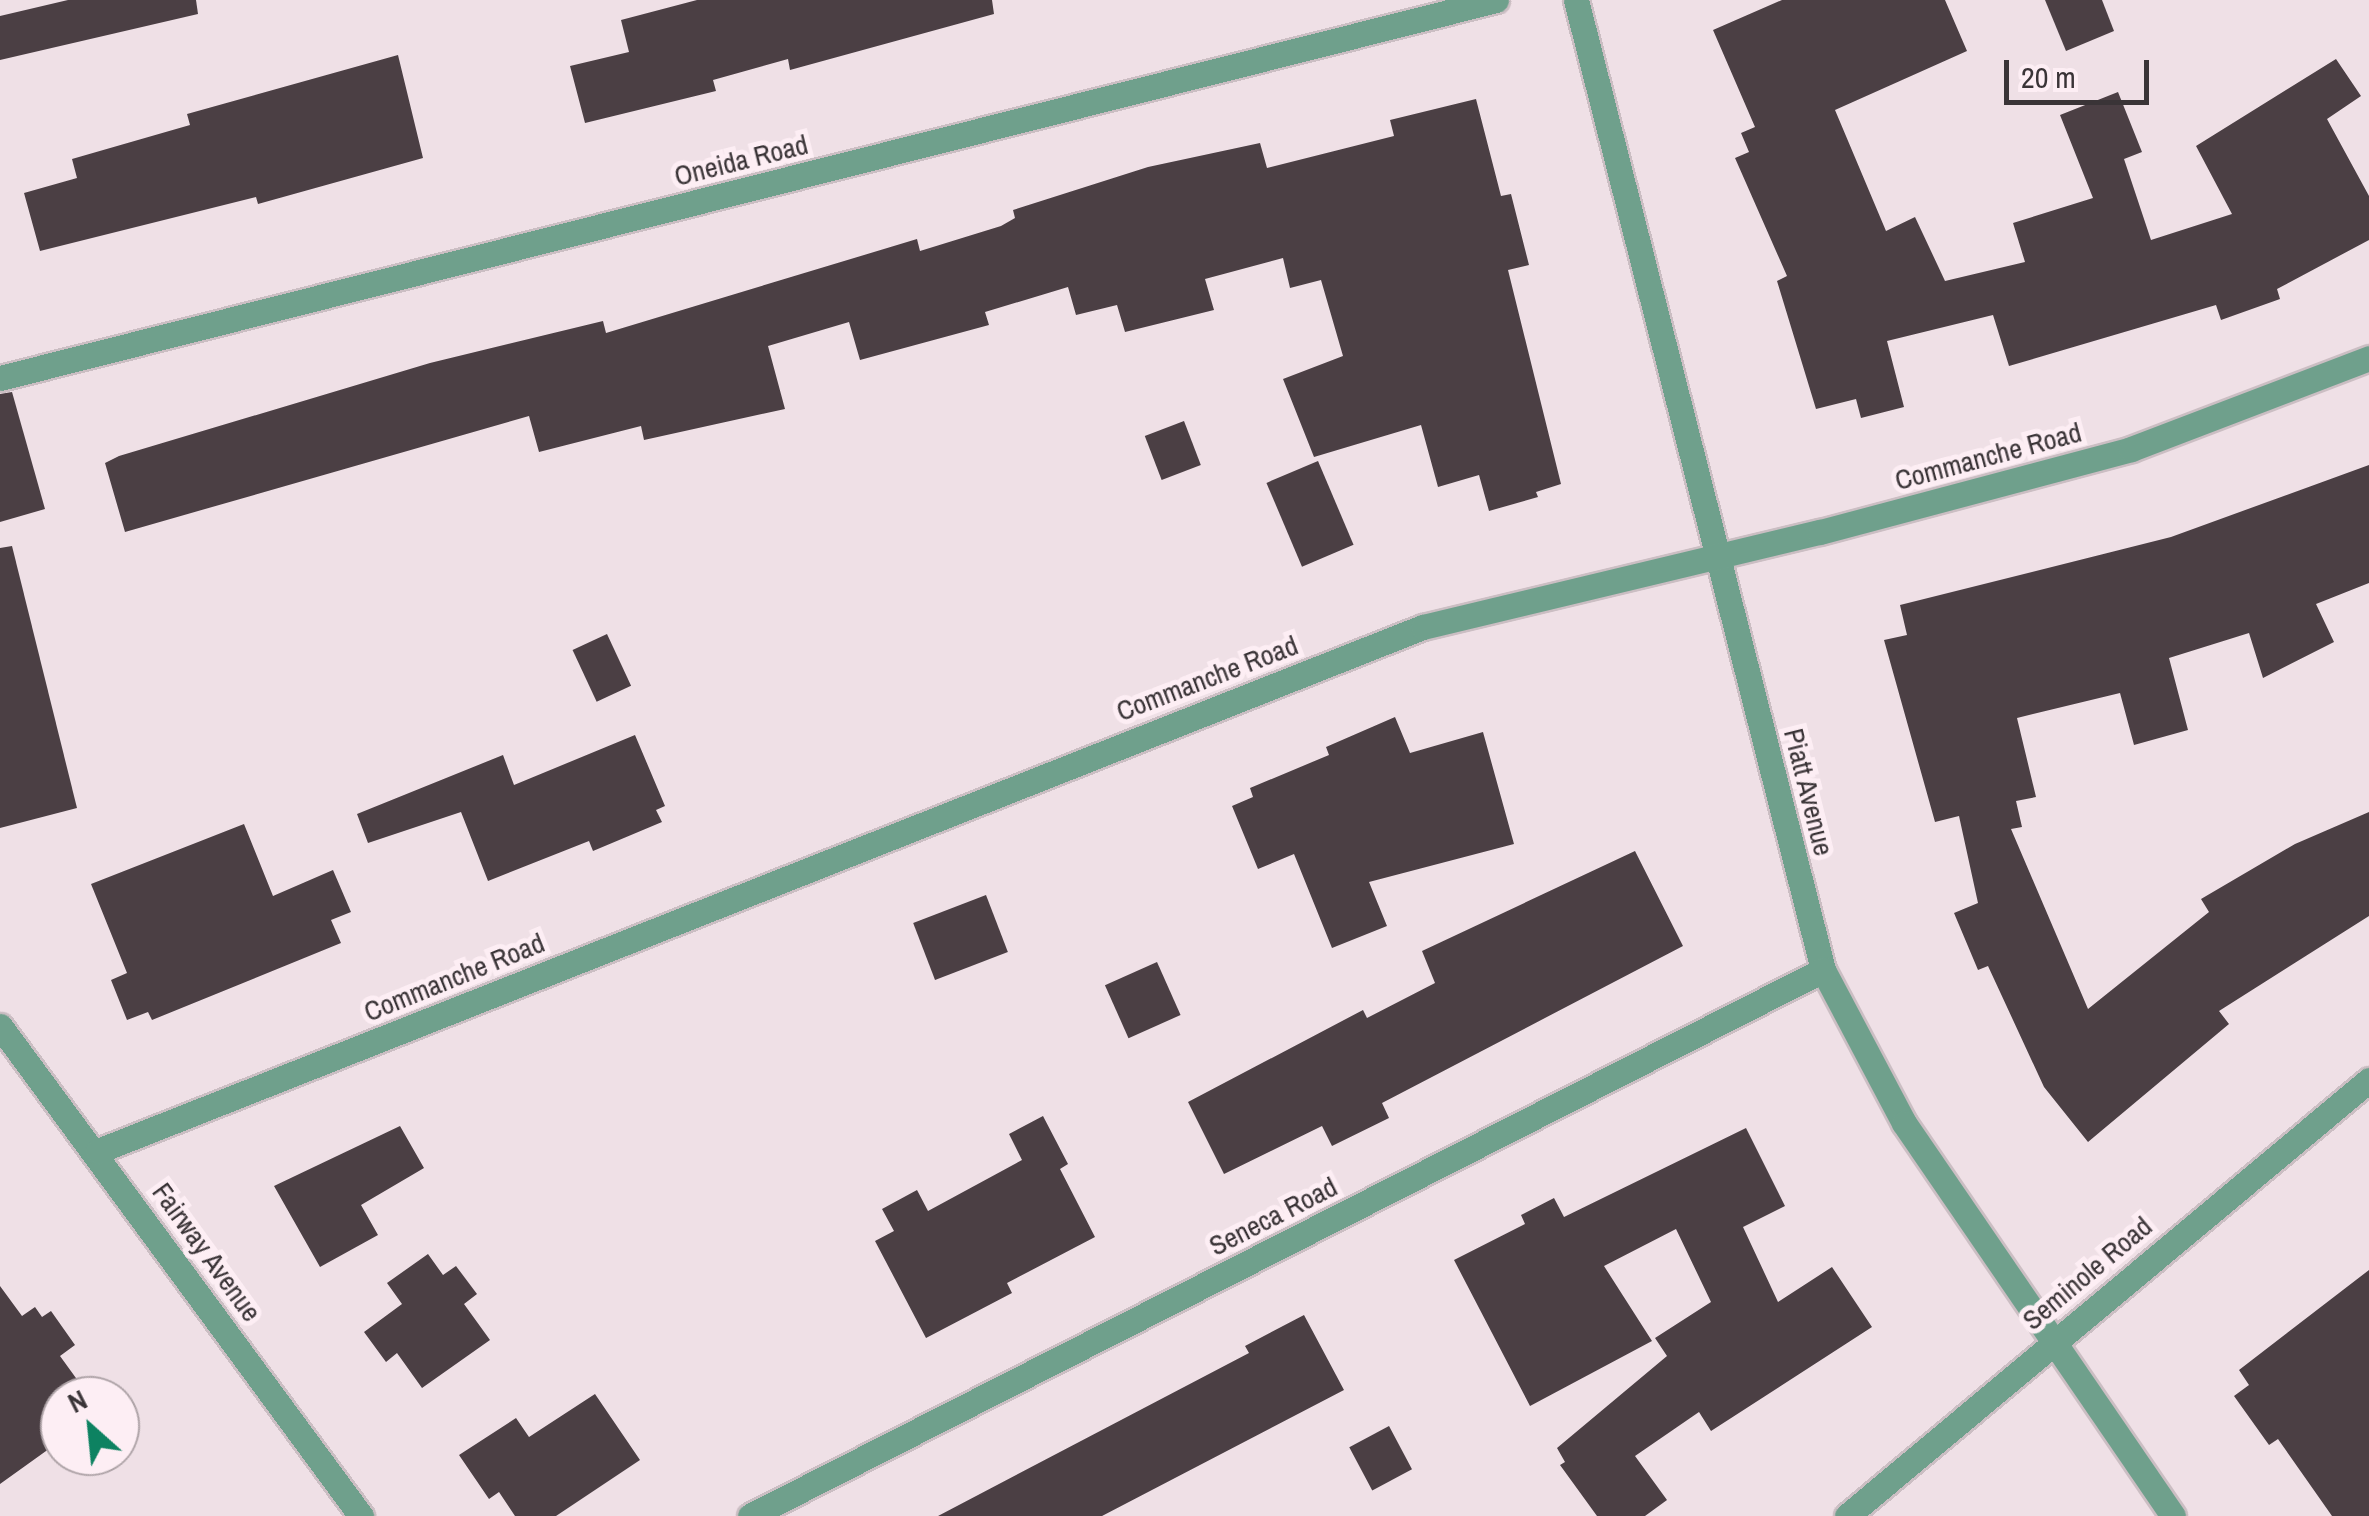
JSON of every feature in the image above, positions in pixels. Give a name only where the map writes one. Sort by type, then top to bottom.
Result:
[{"type":"street","name":"Oneida Road","points":[[0,378],[1496,0]]},
{"type":"street","name":"Piatt Avenue","points":[[1576,0],[1823,970],[1904,1123],[2173,1516]]},
{"type":"street","name":"Commanche Road","points":[[98,1151],[1423,626],[2131,449],[2369,358]]},
{"type":"street","name":"Seneca Road","points":[[750,1516],[1823,970]]},
{"type":"street","name":"Fairway Avenue","points":[[0,1026],[98,1151],[361,1516]]},
{"type":"street","name":"Seminole Road","points":[[1847,1516],[2369,1080]]},
{"type":"building","points":[[68,0],[196,0],[198,14],[0,60],[0,16]]},
{"type":"building","points":[[697,0],[992,0],[994,14],[790,70],[788,59],[713,80],[716,91],[585,123],[570,66],[629,52],[621,20]]},
{"type":"building","points":[[1782,0],[1945,0],[1967,51],[1835,110],[1886,231],[1915,217],[1945,281],[2025,262],[2013,223],[2093,198],[2060,115],[2118,92],[2142,152],[2124,159],[2151,240],[2232,214],[2196,146],[2336,59],[2361,96],[2327,119],[2369,196],[2369,240],[2277,289],[2280,299],[2221,320],[2216,305],[2009,366],[1993,315],[1887,341],[1904,407],[1861,418],[1856,399],[1816,409],[1777,281],[1787,276],[1735,158],[1749,152],[1741,133],[1755,127],[1713,30]]},
{"type":"building","points":[[2045,0],[2102,0],[2114,31],[2066,51]]},
{"type":"building","points":[[398,55],[423,158],[258,204],[256,197],[40,251],[24,193],[77,178],[72,159],[190,125],[187,114]]},
{"type":"building","points":[[1476,99],[1501,196],[1511,194],[1529,265],[1508,270],[1561,484],[1536,492],[1538,497],[1489,511],[1479,475],[1438,487],[1421,425],[1314,457],[1283,379],[1343,356],[1321,280],[1290,288],[1283,258],[1205,279],[1214,310],[1125,332],[1117,305],[1076,315],[1068,287],[985,312],[989,325],[860,360],[849,322],[768,346],[785,409],[644,440],[641,426],[539,452],[529,416],[125,532],[105,463],[119,456],[430,363],[603,321],[606,333],[917,239],[920,251],[1001,226],[1015,218],[1013,210],[1148,167],[1260,143],[1267,168],[1394,136],[1390,120]]},
{"type":"building","points":[[12,392],[45,509],[0,522],[0,394]]},
{"type":"building","points":[[1184,421],[1201,465],[1162,480],[1145,436]]},
{"type":"building","points":[[1318,461],[1354,545],[1302,567],[1266,483]]},
{"type":"building","points":[[2369,465],[2369,583],[2316,604],[2334,642],[2263,678],[2249,633],[2169,658],[2188,730],[2134,745],[2120,693],[2017,718],[2036,797],[2016,801],[2022,827],[2011,829],[2088,1009],[2209,912],[2201,899],[2295,844],[2369,812],[2369,916],[2219,1011],[2229,1024],[2088,1142],[2044,1087],[1988,966],[1978,970],[1954,913],[1978,903],[1959,816],[1935,822],[1884,640],[1907,635],[1900,605],[2171,537]]},
{"type":"building","points":[[12,546],[77,808],[0,828],[0,548]]},
{"type":"building","points":[[607,634],[631,686],[597,702],[573,650]]},
{"type":"building","points":[[1395,717],[1410,753],[1483,732],[1514,844],[1369,882],[1387,926],[1332,948],[1294,854],[1258,869],[1232,806],[1253,797],[1250,788],[1329,755],[1326,747]]},
{"type":"building","points":[[635,735],[665,806],[656,810],[662,822],[593,851],[589,841],[488,881],[461,812],[368,843],[357,814],[503,755],[514,785]]},
{"type":"building","points":[[244,824],[273,896],[333,870],[351,912],[331,920],[341,943],[152,1020],[148,1012],[127,1020],[111,980],[127,973],[91,884]]},
{"type":"building","points":[[1635,851],[1683,946],[1382,1103],[1389,1118],[1332,1146],[1322,1126],[1224,1174],[1188,1102],[1363,1010],[1367,1018],[1435,983],[1422,951]]},
{"type":"building","points":[[986,895],[1008,952],[935,980],[913,923]]},
{"type":"building","points":[[1157,962],[1181,1015],[1129,1038],[1105,985]]},
{"type":"building","points":[[1043,1116],[1068,1164],[1060,1169],[1095,1237],[1007,1283],[1012,1293],[926,1338],[875,1241],[894,1231],[882,1209],[917,1190],[928,1211],[1022,1160],[1009,1134]]},
{"type":"building","points":[[400,1126],[424,1168],[361,1205],[378,1235],[320,1267],[274,1186]]},
{"type":"building","points":[[1746,1128],[1785,1206],[1743,1227],[1778,1302],[1832,1267],[1872,1327],[1711,1431],[1699,1412],[1635,1456],[1667,1500],[1645,1516],[1597,1516],[1560,1465],[1565,1462],[1557,1448],[1667,1356],[1655,1338],[1711,1302],[1676,1229],[1604,1266],[1652,1341],[1530,1406],[1454,1260],[1525,1224],[1521,1215],[1554,1198],[1564,1217]]},
{"type":"building","points":[[428,1254],[443,1275],[456,1266],[477,1294],[464,1304],[490,1340],[422,1388],[397,1353],[386,1362],[364,1332],[402,1304],[387,1283]]},
{"type":"building","points":[[2369,1270],[2369,1516],[2332,1516],[2278,1439],[2269,1445],[2234,1396],[2249,1385],[2239,1370]]},
{"type":"building","points":[[0,1286],[22,1316],[35,1307],[42,1317],[51,1311],[75,1345],[60,1356],[74,1376],[40,1376],[40,1455],[0,1484]]},
{"type":"building","points":[[1304,1315],[1344,1390],[1102,1516],[938,1516],[1249,1353],[1245,1346]]},
{"type":"building","points":[[595,1394],[640,1460],[556,1516],[515,1516],[499,1492],[489,1499],[459,1455],[516,1418],[529,1437]]},
{"type":"building","points":[[1389,1426],[1412,1469],[1372,1490],[1349,1447]]}]
